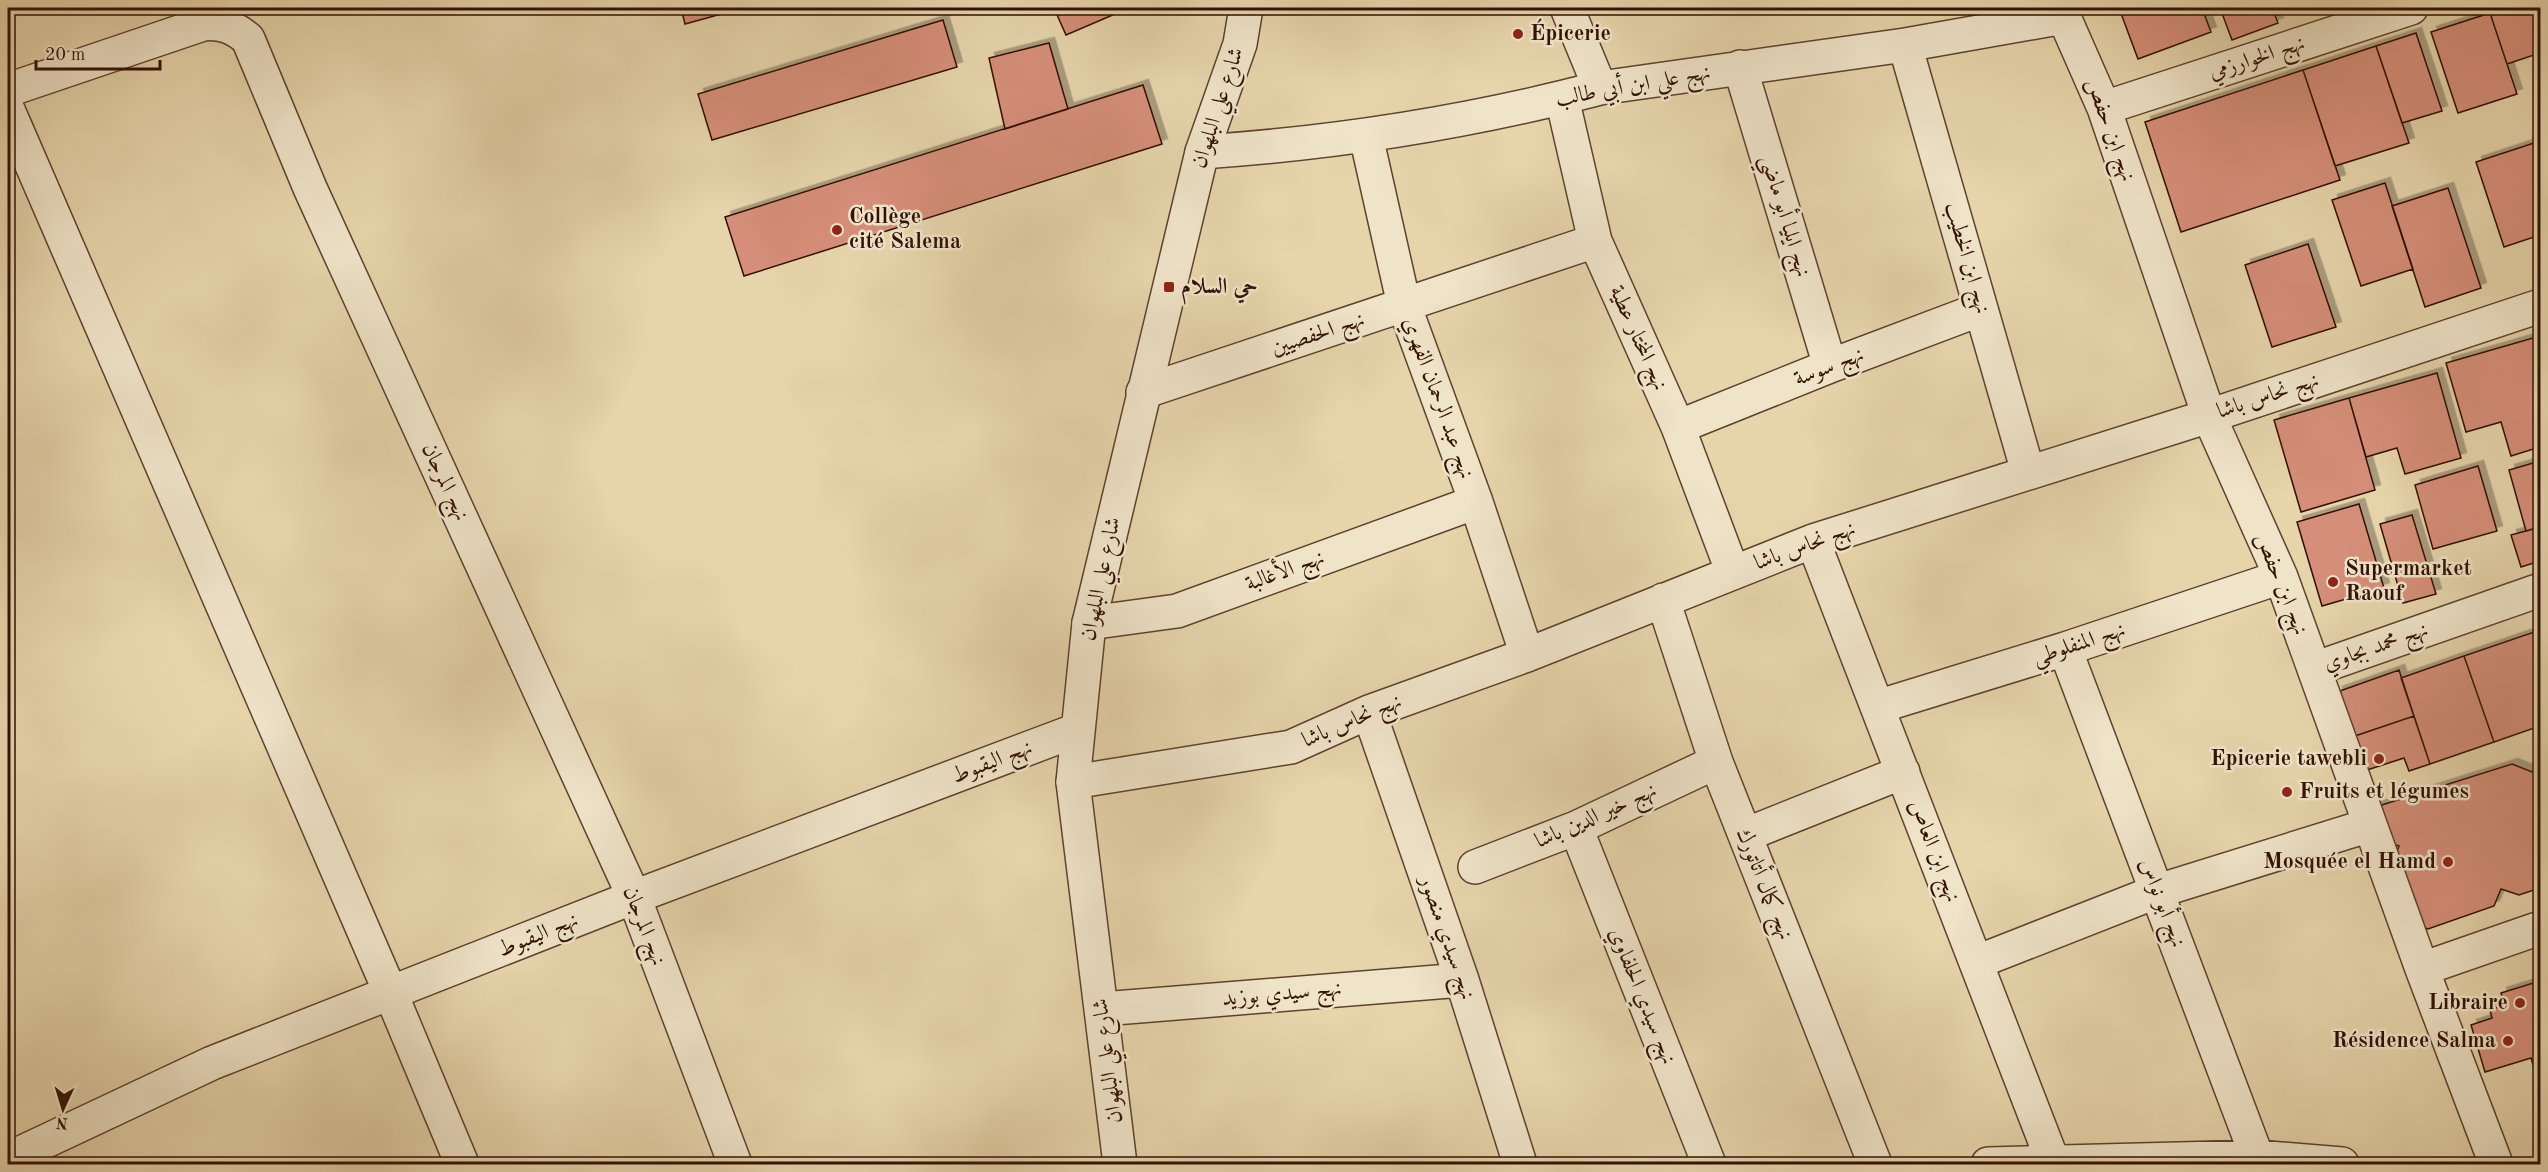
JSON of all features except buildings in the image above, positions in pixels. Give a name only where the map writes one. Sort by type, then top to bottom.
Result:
[{"type":"street","name":"شارع علي البلهوان","points":[[1120,1164],[1073,782],[1077,730],[1089,622],[1202,152],[1240,44],[1246,8]]},
{"type":"street","points":[[1567,8],[1600,88]]},
{"type":"street","name":"نهج الخوارزمي","points":[[2104,108],[2411,8]]},
{"type":"street","name":"نهج علي ابن أبي طالب","points":[[1202,152],[1286,146],[1366,136],[1562,98],[1600,88],[1905,45],[2062,12]]},
{"type":"street","name":"نهج ابن حفص","points":[[2062,12],[2104,108],[2209,416],[2281,577],[2422,969],[2496,1164]]},
{"type":"street","name":"نهج المرجان","points":[[8,90],[202,24],[216,22],[232,27],[248,39],[310,188],[634,897],[735,1164]]},
{"type":"street","name":"نهج ابن الخطيب","points":[[1905,45],[2028,472]]},
{"type":"street","name":"نهج ايليا أبو ماضي","points":[[1740,67],[1830,366]]},
{"type":"street","name":"نهج المختار عطية","points":[[1562,98],[1595,241],[1678,427],[1733,573]]},
{"type":"street","points":[[8,110],[391,994],[462,1164]]},
{"type":"street","name":"نهج عبد الرحمان الفهري","points":[[1366,136],[1404,305],[1476,502],[1527,655]]},
{"type":"street","name":"نهج الحفصيين","points":[[1143,392],[1595,241]]},
{"type":"street","name":"نهج نحاس باشا","points":[[1073,782],[1291,747],[1369,712],[1527,655],[1813,541],[2209,416],[2541,306]]},
{"type":"street","name":"نهج سوسة","points":[[1678,427],[1981,309]]},
{"type":"street","name":"نهج الأغالبة","points":[[1089,622],[1177,611],[1476,502]]},
{"type":"street","name":"نهج ابن العاص","points":[[1813,541],[2054,1162]]},
{"type":"street","name":"نهج المنفلوطي","points":[[1877,707],[2065,649],[2281,577]]},
{"type":"street","name":"نهج محمد بجاوي","points":[[2314,669],[2541,590]]},
{"type":"street","name":"نهج كمال أتاتورك","points":[[1663,600],[1716,762],[1875,1164]]},
{"type":"street","name":"نهج أبو نواس","points":[[2065,649],[2257,1157]]},
{"type":"street","name":"نهج سيدي منصور","points":[[1369,712],[1462,980],[1520,1164]]},
{"type":"street","name":"نهج اليقبوط","points":[[8,1160],[212,1063],[634,897],[1077,730]]},
{"type":"street","name":"نهج خير الدين باشا","points":[[1475,867],[1576,828],[1716,762]]},
{"type":"street","points":[[1744,835],[1903,772]]},
{"type":"street","points":[[1977,962],[2158,891],[2370,825]]},
{"type":"street","name":"نهج سيدي الحلفاوي","points":[[1576,828],[1709,1164]]},
{"type":"street","points":[[2422,969],[2541,928]]},
{"type":"street","name":"نهج سيدي بوزيد","points":[[1102,1009],[1462,980]]},
{"type":"street","points":[[1988,1164],[2257,1157],[2342,1164]]},
{"type":"place","name":"Épicerie","points":[[1518,34]]},
{"type":"place","name":"Collège cité Salema","points":[[837,230]]},
{"type":"place","name":"حي السلام","points":[[1169,287]]},
{"type":"place","name":"Supermarket Raouf","points":[[2333,582]]},
{"type":"place","name":"Epicerie tawebli","points":[[2379,759]]},
{"type":"place","name":"Fruits et légumes","points":[[2287,792]]},
{"type":"place","name":"Mosquée el Hamd","points":[[2448,862]]},
{"type":"place","name":"Libraire","points":[[2520,1003]]},
{"type":"place","name":"Résidence Salma","points":[[2508,1041]]}]
